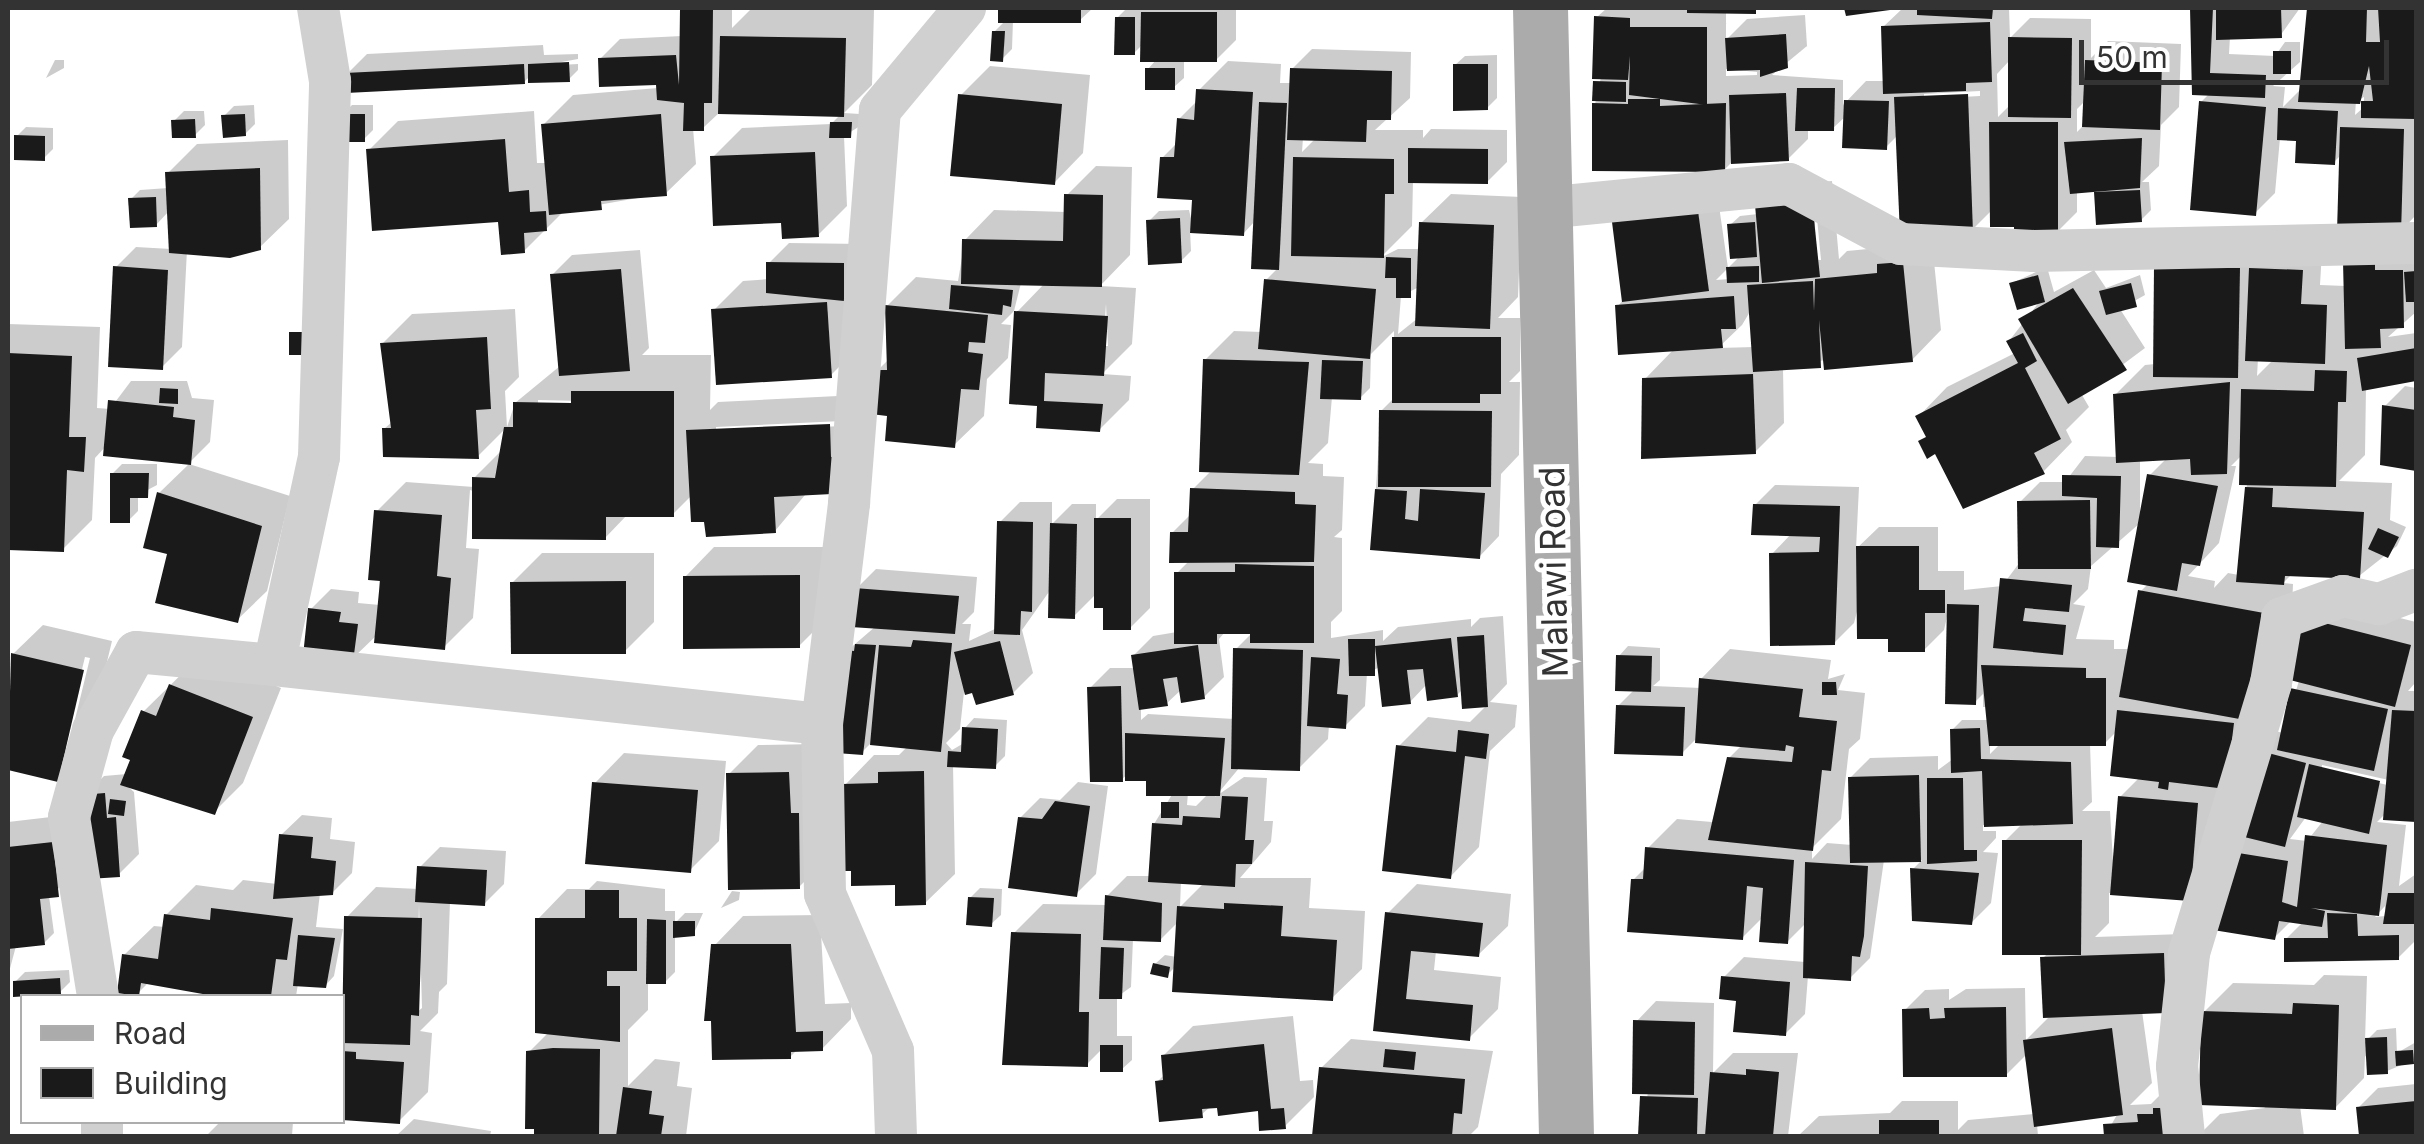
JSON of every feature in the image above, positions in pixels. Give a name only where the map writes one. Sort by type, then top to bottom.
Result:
[{"type":"main road","name":"Malawi Road","points":[[1540,8],[1566,1136]]},
{"type":"street","points":[[274,665],[320,457],[330,82],[318,8]]},
{"type":"street","points":[[896,1136],[893,1050],[825,894],[822,724],[849,503],[880,110],[965,8]]},
{"type":"street","points":[[1544,208],[1789,184],[1901,244],[2034,251],[2416,243]]},
{"type":"street","points":[[2184,1136],[2177,1066],[2189,954],[2270,683],[2282,618],[2343,596],[2379,604],[2416,590]]},
{"type":"street","points":[[98,994],[70,817],[93,730],[136,652],[822,724]]},
{"type":"building","points":[[680,8],[713,8],[712,103],[704,103],[704,131],[683,131],[684,103],[657,100],[656,85],[599,87],[598,58],[676,55],[679,85]]},
{"type":"building","points":[[998,8],[1081,8],[1081,23],[998,23]]},
{"type":"building","points":[[1687,8],[1756,8],[1756,14],[1687,13]]},
{"type":"building","points":[[1844,8],[1889,8],[1890,10],[1846,16]]},
{"type":"building","points":[[1917,8],[1993,8],[1992,19],[1917,15]]},
{"type":"building","points":[[2190,8],[2213,8],[2210,73],[2266,75],[2265,98],[2192,95]]},
{"type":"building","points":[[2216,8],[2281,8],[2282,38],[2216,40]]},
{"type":"building","points":[[2307,8],[2367,8],[2366,42],[2380,42],[2378,8],[2416,8],[2416,119],[2361,118],[2361,101],[2373,101],[2369,66],[2360,104],[2298,102]]},
{"type":"building","points":[[1141,12],[1217,12],[1217,62],[1140,62]]},
{"type":"building","points":[[1594,16],[1630,18],[1630,27],[1707,27],[1707,105],[1629,95],[1630,56],[1628,80],[1592,79]]},
{"type":"building","points":[[1115,17],[1135,17],[1135,55],[1114,55]]},
{"type":"building","points":[[1990,22],[1992,82],[1966,83],[1966,91],[1883,94],[1881,26]]},
{"type":"building","points":[[992,31],[1005,31],[1003,62],[990,61]]},
{"type":"building","points":[[1786,34],[1788,68],[1760,77],[1760,70],[1727,71],[1725,38]]},
{"type":"building","points":[[720,36],[846,38],[844,117],[718,114]]},
{"type":"building","points":[[2008,37],[2072,38],[2071,118],[2008,117]]},
{"type":"building","points":[[2273,51],[2291,51],[2291,74],[2273,74]]},
{"type":"building","points":[[2085,60],[2162,63],[2160,130],[2082,127]]},
{"type":"building","points":[[569,62],[570,82],[528,83],[528,64]]},
{"type":"building","points":[[524,64],[525,84],[346,93],[345,73]]},
{"type":"building","points":[[1453,64],[1488,64],[1488,110],[1453,111]]},
{"type":"building","points":[[1145,68],[1175,68],[1175,90],[1145,90]]},
{"type":"building","points":[[1290,68],[1392,71],[1391,120],[1367,120],[1366,142],[1287,140]]},
{"type":"building","points":[[1593,81],[1626,82],[1626,102],[1592,101]]},
{"type":"building","points":[[1797,88],[1835,88],[1834,131],[1795,131]]},
{"type":"building","points":[[1196,89],[1253,92],[1244,236],[1190,233],[1192,200],[1157,198],[1160,157],[1174,157],[1177,118],[1194,120]]},
{"type":"building","points":[[1786,93],[1789,161],[1731,164],[1729,95]]},
{"type":"building","points":[[958,94],[1062,104],[1055,185],[950,176]]},
{"type":"building","points":[[1968,94],[1973,233],[1900,235],[1894,97]]},
{"type":"building","points":[[1628,99],[1660,99],[1660,106],[1726,103],[1725,172],[1592,171],[1592,103],[1628,104]]},
{"type":"building","points":[[1844,100],[1889,101],[1887,150],[1842,148]]},
{"type":"building","points":[[2199,101],[2266,107],[2256,216],[2190,210]]},
{"type":"building","points":[[1259,102],[1287,103],[1279,270],[1251,269]]},
{"type":"building","points":[[2278,108],[2338,111],[2335,165],[2295,163],[2296,141],[2277,140]]},
{"type":"building","points":[[245,114],[246,136],[223,138],[221,115]]},
{"type":"building","points":[[340,114],[365,114],[365,142],[339,142]]},
{"type":"building","points":[[661,114],[667,196],[601,201],[602,210],[549,215],[541,124]]},
{"type":"building","points":[[195,119],[196,138],[172,138],[171,120]]},
{"type":"building","points":[[830,122],[852,122],[851,138],[829,138]]},
{"type":"building","points":[[1989,122],[2058,122],[2058,234],[2014,235],[2014,227],[1990,227]]},
{"type":"building","points":[[2340,127],[2404,129],[2401,234],[2337,232]]},
{"type":"building","points":[[14,135],[45,136],[45,161],[14,160]]},
{"type":"building","points":[[2142,138],[2140,188],[2070,194],[2064,142]]},
{"type":"building","points":[[505,139],[509,192],[529,190],[530,212],[546,211],[547,231],[524,233],[525,253],[501,255],[498,222],[372,231],[366,149]]},
{"type":"building","points":[[1408,148],[1488,149],[1488,184],[1408,183]]},
{"type":"building","points":[[815,152],[819,237],[782,239],[781,223],[713,226],[710,156]]},
{"type":"building","points":[[1293,157],[1394,159],[1394,194],[1385,194],[1384,258],[1291,256]]},
{"type":"building","points":[[260,168],[261,250],[230,258],[169,253],[165,172]]},
{"type":"building","points":[[2140,190],[2142,222],[2096,225],[2094,192]]},
{"type":"building","points":[[1064,194],[1103,195],[1102,287],[961,284],[962,239],[1063,241]]},
{"type":"building","points":[[156,197],[157,227],[130,228],[128,198]]},
{"type":"building","points":[[1812,200],[1820,277],[1762,283],[1755,205]]},
{"type":"building","points":[[1698,211],[1709,291],[1622,302],[1612,222]]},
{"type":"building","points":[[1180,218],[1182,263],[1148,265],[1146,220]]},
{"type":"building","points":[[1419,222],[1494,225],[1490,329],[1415,326]]},
{"type":"building","points":[[1755,222],[1757,257],[1730,259],[1727,224]]},
{"type":"building","points":[[1386,257],[1411,258],[1411,298],[1396,298],[1396,278],[1385,278]]},
{"type":"building","points":[[2375,259],[2375,270],[2403,270],[2404,328],[2380,329],[2381,348],[2345,349],[2343,261]]},
{"type":"building","points":[[766,262],[844,263],[844,301],[766,293]]},
{"type":"building","points":[[1903,262],[1913,362],[1824,370],[1819,320],[1821,368],[1753,372],[1747,285],[1813,281],[1814,311],[1815,279],[1877,273],[1877,264]]},
{"type":"building","points":[[113,266],[168,270],[163,370],[108,367]]},
{"type":"building","points":[[1759,266],[1759,282],[1727,283],[1726,267]]},
{"type":"building","points":[[2154,267],[2240,268],[2238,378],[2153,377]]},
{"type":"building","points":[[2249,268],[2303,270],[2301,304],[2327,305],[2325,364],[2245,361]]},
{"type":"building","points":[[621,269],[630,371],[559,376],[550,274]]},
{"type":"building","points":[[2416,271],[2416,302],[2406,302],[2404,272]]},
{"type":"building","points":[[2038,275],[2045,302],[2017,310],[2009,283]]},
{"type":"building","points":[[1264,279],[1376,289],[1370,359],[1258,349]]},
{"type":"building","points":[[2131,283],[2137,307],[2106,315],[2099,291]]},
{"type":"building","points":[[951,285],[1013,290],[1011,307],[1003,305],[1002,315],[949,309]]},
{"type":"building","points":[[2073,288],[2127,370],[2068,404],[2018,319]]},
{"type":"building","points":[[1734,296],[1736,329],[1721,329],[1723,348],[1618,355],[1615,305]]},
{"type":"building","points":[[827,302],[832,378],[716,385],[711,309]]},
{"type":"building","points":[[885,305],[988,315],[985,343],[969,342],[968,352],[983,354],[979,390],[961,389],[955,448],[885,441],[887,416],[871,414],[875,370],[887,370]]},
{"type":"building","points":[[1014,311],[1108,316],[1104,376],[1045,373],[1044,401],[1103,404],[1100,432],[1036,428],[1037,406],[1009,404]]},
{"type":"building","points":[[289,332],[313,332],[313,355],[289,355]]},
{"type":"building","points":[[2023,333],[2037,361],[2025,368],[2061,439],[2034,453],[2045,474],[1963,509],[1935,454],[1927,459],[1918,441],[1926,437],[1915,416],[2018,363],[2006,341]]},
{"type":"building","points":[[487,337],[491,409],[476,410],[479,459],[383,457],[382,428],[391,428],[380,343]]},
{"type":"building","points":[[1392,337],[1501,337],[1501,394],[1480,394],[1480,403],[1392,403]]},
{"type":"building","points":[[2416,348],[2416,381],[2362,391],[2357,358]]},
{"type":"building","points":[[8,353],[72,356],[69,437],[86,437],[84,472],[67,470],[64,552],[8,550]]},
{"type":"building","points":[[1203,359],[1309,362],[1299,475],[1199,472]]},
{"type":"building","points":[[1322,360],[1363,361],[1361,400],[1320,399]]},
{"type":"building","points":[[2315,370],[2347,371],[2346,402],[2338,402],[2336,487],[2239,485],[2241,389],[2314,391]]},
{"type":"building","points":[[1753,374],[1756,454],[1641,459],[1642,378]]},
{"type":"building","points":[[2230,382],[2227,474],[2191,475],[2190,459],[2116,463],[2113,394]]},
{"type":"building","points":[[160,388],[178,389],[178,404],[159,403]]},
{"type":"building","points":[[571,391],[674,391],[674,517],[606,517],[606,540],[472,539],[472,477],[495,478],[504,427],[513,427],[513,402],[571,403]]},
{"type":"building","points":[[108,400],[174,407],[173,417],[195,420],[191,465],[103,456]]},
{"type":"building","points":[[2382,405],[2416,410],[2416,471],[2380,465]]},
{"type":"building","points":[[1379,410],[1492,411],[1491,487],[1378,487]]},
{"type":"building","points":[[830,424],[831,457],[846,456],[832,494],[774,497],[776,533],[706,537],[704,522],[691,522],[686,430]]},
{"type":"building","points":[[110,473],[149,473],[148,498],[130,498],[130,523],[110,523]]},
{"type":"building","points":[[2147,474],[2218,486],[2200,566],[2182,563],[2177,591],[2127,582]]},
{"type":"building","points":[[2062,475],[2121,476],[2119,548],[2096,547],[2097,498],[2062,496]]},
{"type":"building","points":[[2245,487],[2273,488],[2272,507],[2364,512],[2360,579],[2285,576],[2284,585],[2236,582]]},
{"type":"building","points":[[1190,488],[1295,492],[1295,504],[1316,505],[1314,562],[1169,563],[1170,532],[1188,532]]},
{"type":"building","points":[[1375,489],[1407,491],[1405,519],[1418,521],[1420,489],[1485,493],[1480,559],[1370,550]]},
{"type":"building","points":[[157,492],[262,526],[238,623],[155,603],[167,554],[143,548]]},
{"type":"building","points":[[2090,500],[2091,569],[2018,569],[2017,501]]},
{"type":"building","points":[[1753,504],[1840,506],[1835,645],[1770,646],[1769,553],[1819,552],[1820,537],[1751,535]]},
{"type":"building","points":[[374,510],[442,515],[437,576],[451,578],[445,650],[374,643],[380,581],[368,580]]},
{"type":"building","points":[[1094,518],[1131,518],[1131,630],[1103,630],[1103,608],[1094,608]]},
{"type":"building","points":[[997,521],[1033,522],[1032,612],[1021,611],[1020,635],[994,634]]},
{"type":"building","points":[[1050,523],[1077,524],[1075,619],[1048,618]]},
{"type":"building","points":[[2378,528],[2399,537],[2388,558],[2368,549]]},
{"type":"building","points":[[1856,546],[1919,546],[1919,590],[1945,590],[1945,613],[1925,613],[1925,652],[1888,652],[1888,639],[1857,639]]},
{"type":"building","points":[[1235,564],[1314,566],[1314,643],[1250,643],[1250,634],[1217,634],[1217,644],[1174,644],[1174,572],[1235,572]]},
{"type":"building","points":[[800,575],[800,648],[683,649],[683,576]]},
{"type":"building","points":[[2000,578],[2072,585],[2069,612],[2025,608],[2023,621],[2066,625],[2063,655],[1993,648]]},
{"type":"building","points":[[626,581],[626,654],[511,654],[510,582]]},
{"type":"building","points":[[854,588],[959,596],[955,634],[851,627]]},
{"type":"building","points":[[2138,590],[2264,613],[2245,720],[2119,697]]},
{"type":"building","points":[[1947,604],[1979,605],[1976,705],[1945,704]]},
{"type":"building","points":[[308,608],[341,612],[339,622],[358,624],[353,662],[303,656]]},
{"type":"building","points":[[2301,617],[2411,645],[2395,707],[2286,679]]},
{"type":"building","points":[[1484,635],[1488,707],[1462,709],[1457,637]]},
{"type":"building","points":[[1451,638],[1458,697],[1427,701],[1423,669],[1407,670],[1411,704],[1382,707],[1375,646]]},
{"type":"building","points":[[1348,639],[1375,639],[1375,676],[1349,676]]},
{"type":"building","points":[[913,640],[952,643],[941,752],[870,745],[879,645],[911,647]]},
{"type":"building","points":[[1000,641],[1014,695],[976,705],[972,693],[965,695],[954,652]]},
{"type":"building","points":[[855,644],[876,645],[863,755],[836,753],[845,650],[854,651]]},
{"type":"building","points":[[1198,645],[1205,699],[1181,703],[1177,677],[1163,679],[1168,706],[1139,710],[1131,655]]},
{"type":"building","points":[[1233,648],[1303,650],[1300,771],[1231,769]]},
{"type":"building","points":[[11,653],[84,670],[58,782],[8,770]]},
{"type":"building","points":[[1616,655],[1652,656],[1651,692],[1615,691]]},
{"type":"building","points":[[1311,657],[1340,659],[1337,694],[1348,695],[1346,729],[1307,726]]},
{"type":"building","points":[[1981,665],[2086,668],[2086,678],[2106,678],[2106,746],[1989,746]]},
{"type":"building","points":[[1699,678],[1803,689],[1799,717],[1837,721],[1831,771],[1822,770],[1813,851],[1708,840],[1727,757],[1792,762],[1794,747],[1786,745],[1785,751],[1695,743]]},
{"type":"building","points":[[1822,682],[1836,682],[1837,695],[1822,695]]},
{"type":"building","points":[[169,684],[253,717],[215,815],[120,785],[130,760],[122,757],[141,710],[156,716]]},
{"type":"building","points":[[1121,686],[1123,782],[1090,782],[1087,687]]},
{"type":"building","points":[[2290,688],[2388,709],[2374,771],[2277,750]]},
{"type":"building","points":[[1616,705],[1685,707],[1683,756],[1614,754]]},
{"type":"building","points":[[2117,710],[2234,723],[2226,789],[2169,782],[2168,790],[2158,788],[2159,782],[2110,776]]},
{"type":"building","points":[[2392,710],[2416,711],[2416,822],[2383,820]]},
{"type":"building","points":[[962,727],[998,729],[996,769],[947,767],[948,751],[961,752]]},
{"type":"building","points":[[1980,728],[1981,759],[2071,762],[2073,824],[1984,827],[1982,771],[1951,773],[1950,729]]},
{"type":"building","points":[[1458,730],[1489,734],[1486,759],[1465,756],[1451,879],[1382,871],[1396,745],[1456,752]]},
{"type":"building","points":[[1125,733],[1225,738],[1220,796],[1146,796],[1146,781],[1125,781]]},
{"type":"building","points":[[2253,749],[2306,763],[2285,847],[2232,834]]},
{"type":"building","points":[[2309,764],[2380,781],[2369,834],[2297,817]]},
{"type":"building","points":[[924,771],[926,905],[895,906],[895,885],[851,886],[851,871],[844,871],[842,784],[878,783],[878,772]]},
{"type":"building","points":[[789,772],[791,813],[799,813],[800,889],[728,890],[726,773]]},
{"type":"building","points":[[1919,775],[1921,862],[1850,863],[1848,777]]},
{"type":"building","points":[[1927,778],[1963,778],[1964,850],[1977,850],[1977,861],[1927,864]]},
{"type":"building","points":[[592,782],[698,790],[691,873],[585,864]]},
{"type":"building","points":[[105,793],[107,818],[116,817],[120,877],[88,879],[81,795]]},
{"type":"building","points":[[1222,796],[1248,797],[1245,840],[1254,840],[1252,864],[1236,864],[1235,887],[1148,882],[1152,823],[1182,825],[1183,816],[1220,818]]},
{"type":"building","points":[[2118,796],[2198,803],[2190,901],[2110,895]]},
{"type":"building","points":[[110,799],[126,801],[124,816],[108,814]]},
{"type":"building","points":[[1055,801],[1090,806],[1077,897],[1008,888],[1018,817],[1042,819]]},
{"type":"building","points":[[1161,802],[1179,802],[1179,818],[1161,818]]},
{"type":"building","points":[[279,834],[313,837],[311,858],[336,861],[333,895],[273,899]]},
{"type":"building","points":[[2305,835],[2387,845],[2379,916],[2311,908],[2325,911],[2322,927],[2279,921],[2275,940],[2213,930],[2226,851],[2288,861],[2282,902],[2297,907]]},
{"type":"building","points":[[2002,840],[2082,840],[2081,955],[2002,955]]},
{"type":"building","points":[[53,842],[59,897],[40,899],[45,945],[8,949],[8,847]]},
{"type":"building","points":[[1645,847],[1794,860],[1788,944],[1759,942],[1763,888],[1747,886],[1743,940],[1627,932],[1631,879],[1643,879]]},
{"type":"building","points":[[1805,862],[1868,866],[1864,936],[1860,957],[1852,956],[1851,981],[1803,978]]},
{"type":"building","points":[[417,866],[487,870],[485,906],[415,902]]},
{"type":"building","points":[[1910,868],[1979,873],[1972,925],[1912,921]]},
{"type":"building","points":[[585,890],[619,890],[619,918],[637,918],[637,971],[607,971],[607,986],[620,986],[620,1042],[535,1033],[535,918],[585,918]]},
{"type":"building","points":[[2388,893],[2416,893],[2416,924],[2383,924]]},
{"type":"building","points":[[1105,895],[1162,903],[1161,942],[1103,940]]},
{"type":"building","points":[[968,897],[994,898],[992,927],[966,925]]},
{"type":"building","points":[[1224,903],[1283,906],[1281,936],[1337,940],[1333,1001],[1172,992],[1177,906],[1224,909]]},
{"type":"building","points":[[211,908],[293,918],[287,960],[276,959],[271,994],[203,994],[141,983],[139,994],[117,993],[122,954],[158,959],[164,914],[210,920]]},
{"type":"building","points":[[1385,912],[1483,923],[1479,957],[1411,951],[1406,999],[1473,1005],[1470,1041],[1373,1031]]},
{"type":"building","points":[[2327,913],[2357,914],[2358,936],[2399,935],[2399,960],[2284,962],[2284,938],[2328,938]]},
{"type":"building","points":[[344,916],[422,918],[419,1016],[411,1015],[410,1045],[345,1043]]},
{"type":"building","points":[[647,919],[666,920],[666,984],[646,984]]},
{"type":"building","points":[[673,921],[695,921],[695,936],[673,938]]},
{"type":"building","points":[[1011,932],[1081,934],[1079,1012],[1089,1012],[1088,1067],[1002,1065]]},
{"type":"building","points":[[298,935],[335,938],[326,988],[293,986]]},
{"type":"building","points":[[711,944],[791,944],[796,1032],[823,1031],[823,1051],[791,1052],[791,1059],[712,1060],[711,1021],[704,1021]]},
{"type":"building","points":[[1101,947],[1124,948],[1122,999],[1099,999]]},
{"type":"building","points":[[2164,953],[2166,1013],[2043,1018],[2040,957]]},
{"type":"building","points":[[1153,963],[1170,967],[1168,978],[1150,974]]},
{"type":"building","points":[[1721,976],[1790,982],[1786,1036],[1733,1032],[1736,1001],[1719,999]]},
{"type":"building","points":[[60,978],[61,994],[13,997],[13,981]]},
{"type":"building","points":[[2293,1003],[2339,1005],[2336,1110],[2199,1105],[2201,1011],[2292,1014]]},
{"type":"building","points":[[2006,1007],[2007,1077],[1903,1077],[1902,1009],[1929,1008],[1930,1019],[1945,1018],[1944,1008]]},
{"type":"building","points":[[1633,1020],[1695,1022],[1694,1095],[1632,1094]]},
{"type":"building","points":[[2112,1028],[2123,1115],[2034,1127],[2023,1040]]},
{"type":"building","points":[[2387,1037],[2388,1074],[2367,1075],[2365,1038]]},
{"type":"building","points":[[1264,1044],[1271,1109],[1284,1108],[1286,1129],[1259,1131],[1258,1111],[1218,1116],[1217,1108],[1202,1109],[1203,1118],[1159,1122],[1155,1081],[1163,1080],[1161,1055]]},
{"type":"building","points":[[1100,1045],[1123,1045],[1123,1072],[1100,1072]]},
{"type":"building","points":[[600,1049],[599,1136],[534,1136],[534,1129],[525,1129],[526,1051]]},
{"type":"building","points":[[1385,1049],[1416,1052],[1414,1070],[1383,1067]]},
{"type":"building","points":[[2413,1050],[2414,1064],[2396,1066],[2395,1051]]},
{"type":"building","points":[[345,1051],[356,1052],[356,1059],[404,1062],[400,1124],[345,1120]]},
{"type":"building","points":[[1319,1067],[1465,1079],[1462,1114],[1454,1113],[1452,1136],[1312,1136]]},
{"type":"building","points":[[1746,1069],[1779,1072],[1773,1136],[1705,1136],[1710,1072],[1746,1075]]},
{"type":"building","points":[[623,1087],[652,1091],[649,1114],[664,1116],[661,1136],[616,1136]]},
{"type":"building","points":[[1640,1096],[1698,1098],[1697,1136],[1638,1136]]},
{"type":"building","points":[[2416,1101],[2416,1136],[2359,1136],[2356,1107]]},
{"type":"building","points":[[2153,1108],[2175,1108],[2175,1136],[2104,1136],[2103,1124],[2138,1122],[2137,1114],[2153,1114]]},
{"type":"building","points":[[1879,1120],[1939,1120],[1939,1136],[1879,1136]]}]
